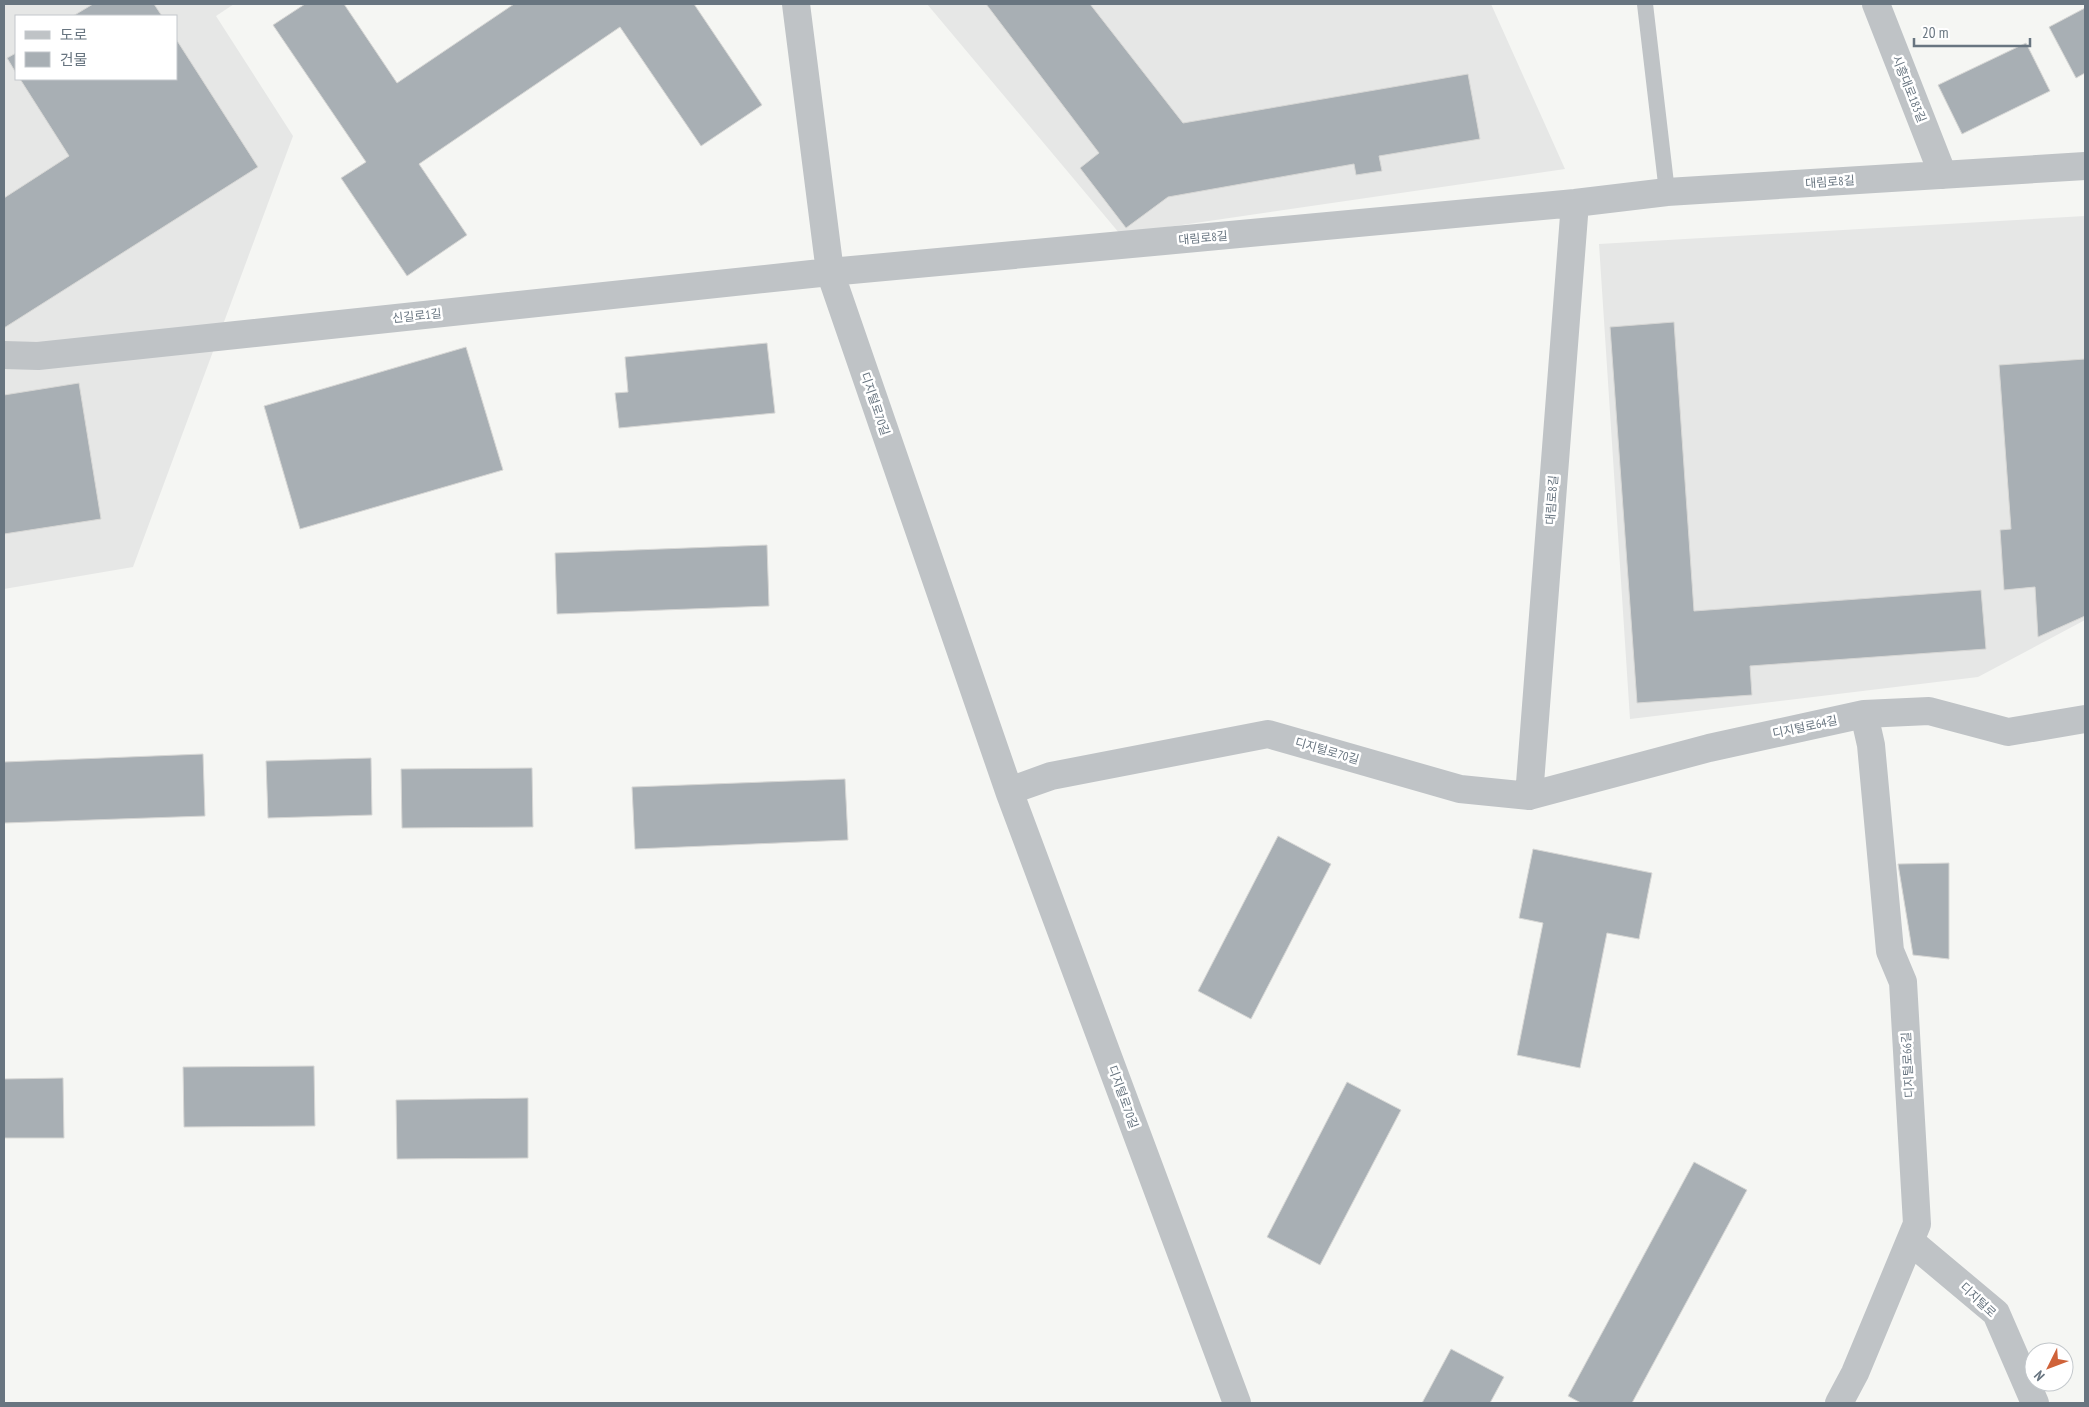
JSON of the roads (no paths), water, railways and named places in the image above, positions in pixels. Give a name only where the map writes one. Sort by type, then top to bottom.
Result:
[{"type":"street","name":"디지털로70길","points":[[796,4],[830,272],[1009,791],[1237,1403]]},
{"type":"street","name":"시흥대로183길","points":[[1876,4],[1943,175]]},
{"type":"street","name":"대림로8길","points":[[830,272],[1575,203],[1667,192],[2085,166]]},
{"type":"street","name":"대림로8길","points":[[1529,796],[1575,203]]},
{"type":"street","name":"신길로1길","points":[[4,356],[38,356],[830,272]]},
{"type":"street","name":"디지털로64길","points":[[1529,796],[1708,748],[1864,714],[1929,711],[2008,732],[2085,719]]},
{"type":"street","name":"디지털로66길","points":[[1840,1403],[1855,1374],[1917,1224],[1903,982],[1890,951],[1871,745],[1864,714]]},
{"type":"street","name":"디지털로70길","points":[[1009,791],[1051,776],[1268,734],[1460,789],[1529,796]]},
{"type":"street","name":"디지털로","points":[[1910,1240],[1996,1313],[2035,1403]]},
{"type":"lane","points":[[1645,4],[1667,192]]}]
